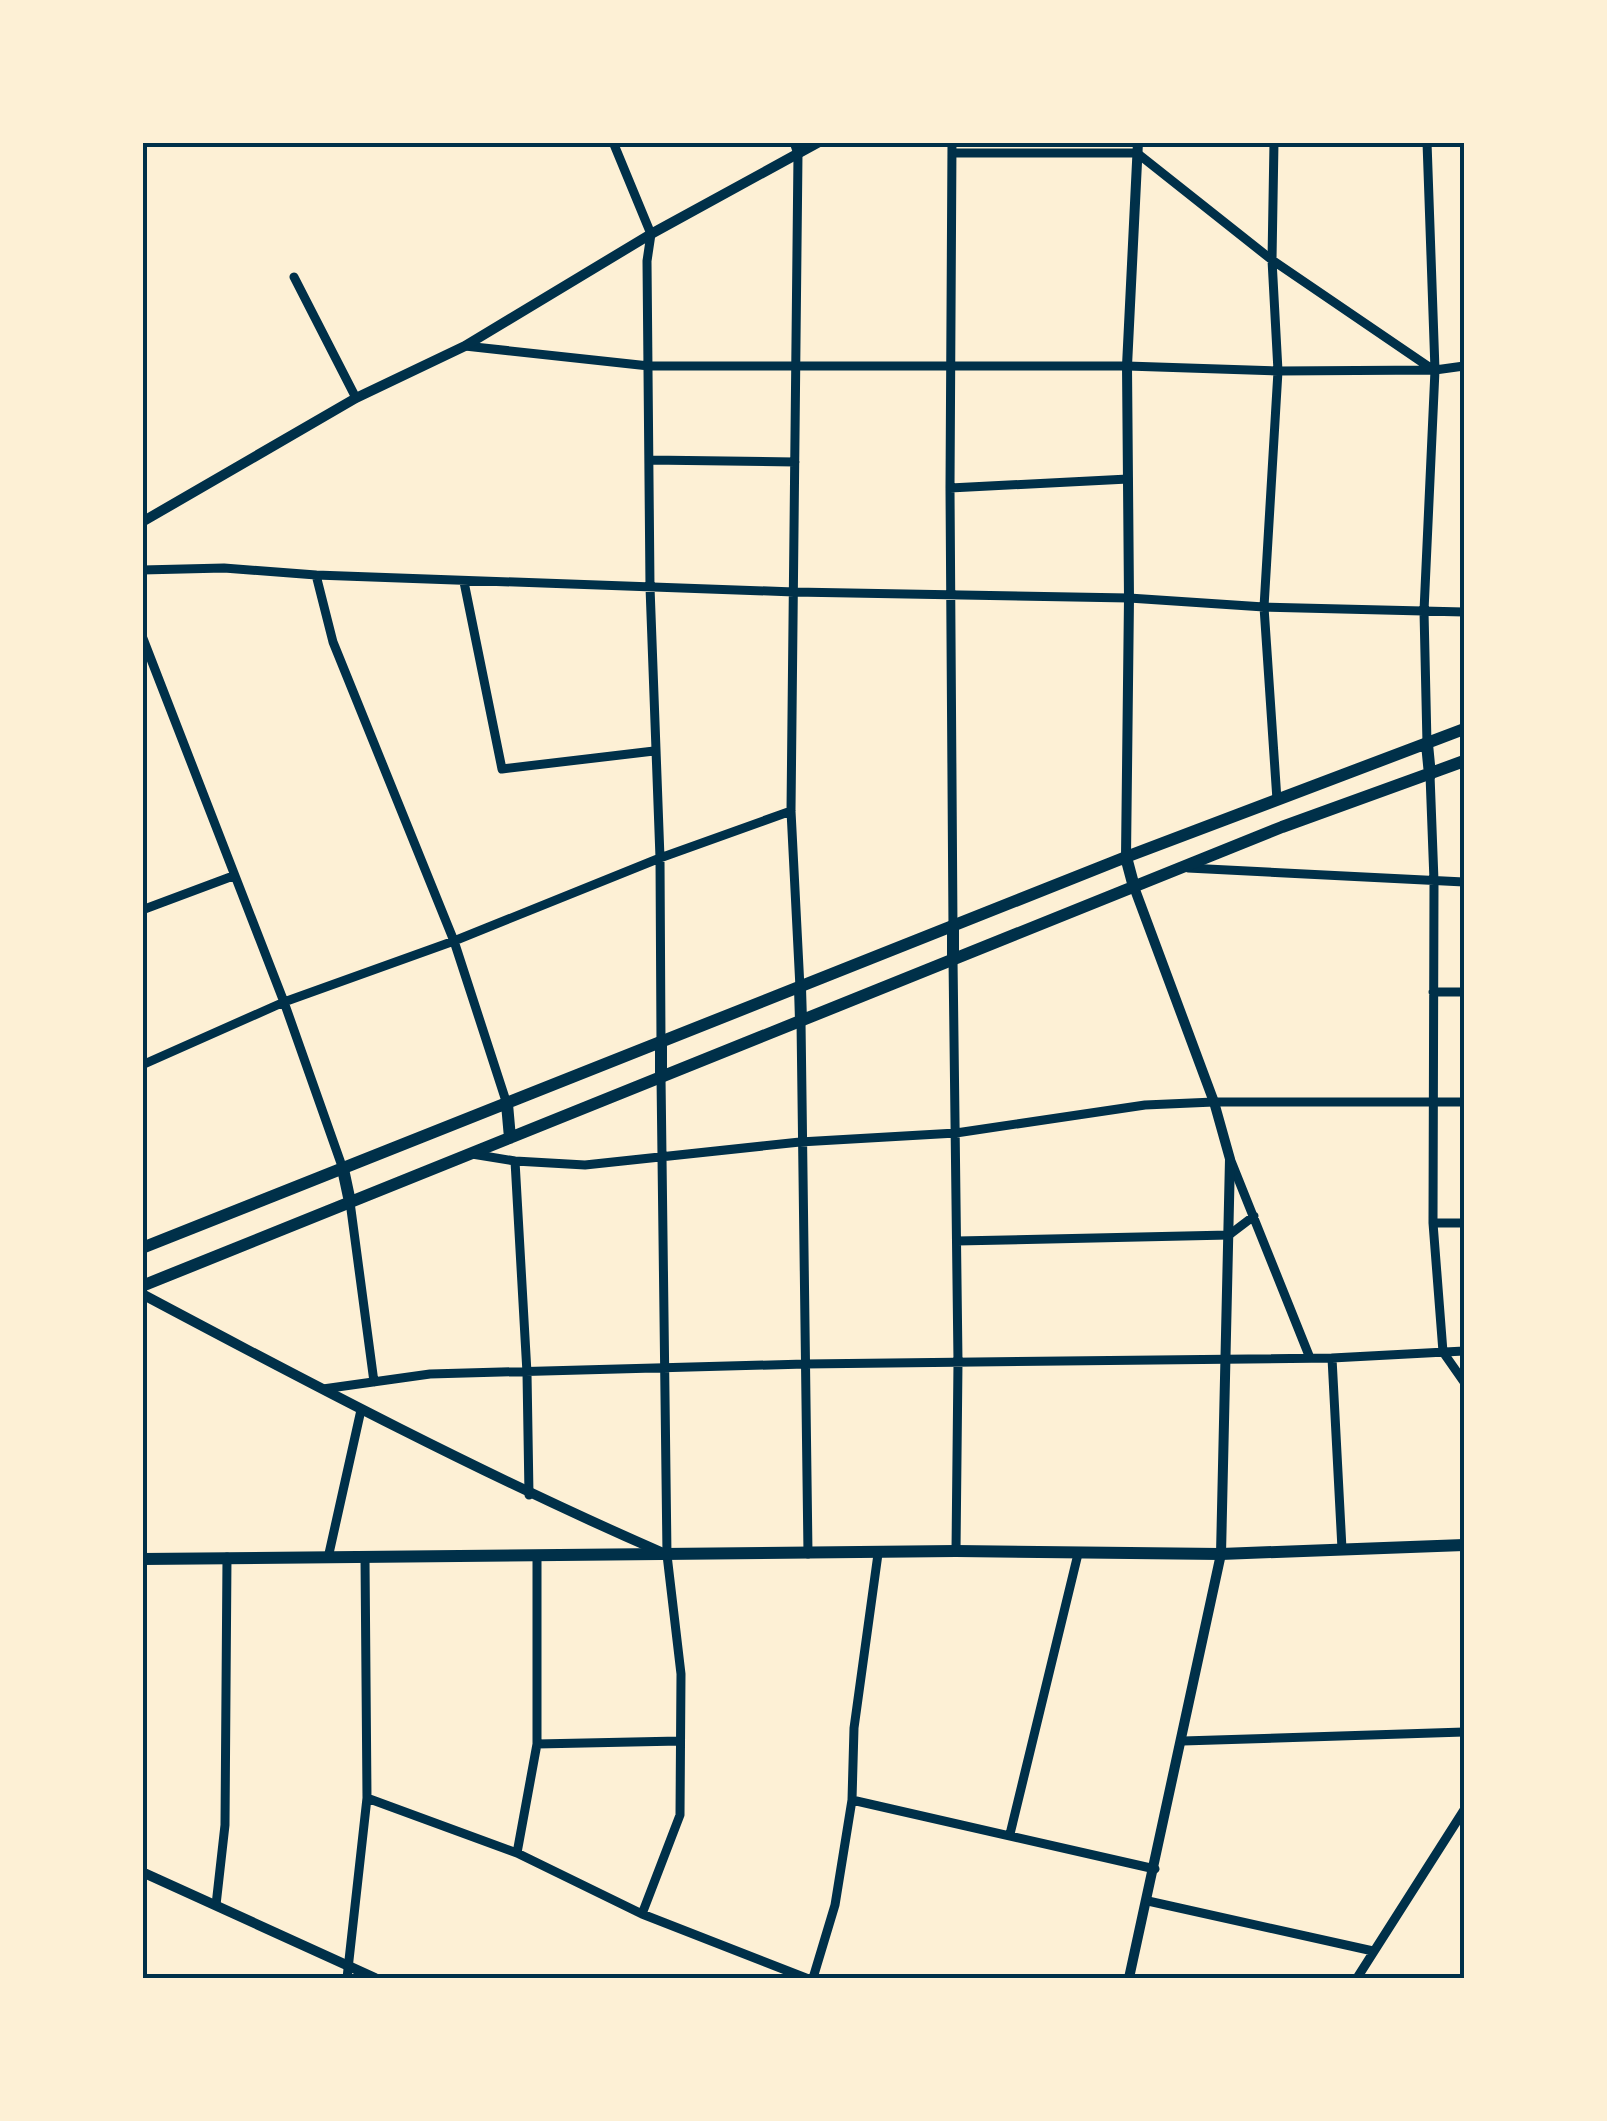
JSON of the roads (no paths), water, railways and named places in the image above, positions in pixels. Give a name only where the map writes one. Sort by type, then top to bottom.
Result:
[{"type":"main road","points":[[142,1248],[1126,858],[1464,729]]},
{"type":"main road","points":[[1427,744],[1430,775]]},
{"type":"main road","points":[[142,1286],[1282,827],[1464,760]]},
{"type":"main road","points":[[1278,800],[1282,827]]},
{"type":"main road","points":[[1126,858],[1134,887]]},
{"type":"main road","points":[[953,928],[953,959]]},
{"type":"main road","points":[[800,988],[801,1021]]},
{"type":"main road","points":[[660,1044],[662,1077]]},
{"type":"main road","points":[[507,1104],[510,1138]]},
{"type":"main road","points":[[344,1168],[350,1202]]},
{"type":"main road","points":[[142,1559],[956,1552],[1222,1554],[1464,1545]]},
{"type":"street","points":[[613,142],[652,234],[648,261],[650,587],[660,858],[660,1044]]},
{"type":"street","points":[[142,522],[356,398],[465,346],[796,148],[819,142]]},
{"type":"street","points":[[1274,142],[1272,260],[1278,371],[1264,606],[1278,800]]},
{"type":"street","points":[[1427,142],[1435,370],[1424,611],[1427,744]]},
{"type":"street","points":[[796,148],[790,811],[800,988]]},
{"type":"street","points":[[953,928],[949,367],[952,148],[1138,148],[1272,260],[1435,370]]},
{"type":"street","points":[[1126,858],[1130,598],[1127,366],[1138,148]]},
{"type":"street","points":[[294,276],[356,398]]},
{"type":"street","points":[[465,346],[648,366],[1127,366],[1278,371],[1435,370],[1464,366]]},
{"type":"street","points":[[649,460],[795,462]]},
{"type":"street","points":[[950,488],[1128,479]]},
{"type":"street","points":[[142,570],[224,568],[464,582],[1130,598],[1464,612]]},
{"type":"street","points":[[316,575],[333,642],[454,941],[507,1104]]},
{"type":"street","points":[[464,582],[502,769],[654,751]]},
{"type":"street","points":[[142,636],[344,1168]]},
{"type":"street","points":[[1430,775],[1434,882],[1433,1224],[1443,1352],[1464,1382]]},
{"type":"street","points":[[142,1065],[284,1002],[790,811]]},
{"type":"street","points":[[1180,868],[1464,882]]},
{"type":"street","points":[[142,910],[232,876]]},
{"type":"street","points":[[1134,887],[1214,1102],[1230,1158],[1310,1358]]},
{"type":"street","points":[[953,959],[956,1552]]},
{"type":"street","points":[[1433,992],[1464,992]]},
{"type":"street","points":[[801,1021],[808,1554]]},
{"type":"street","points":[[642,1914],[680,1814],[682,1674],[667,1555],[662,1077]]},
{"type":"street","points":[[470,1154],[585,1165],[800,1142],[956,1133],[1145,1105],[1464,1102]]},
{"type":"street","points":[[1129,1978],[1222,1554],[1230,1158]]},
{"type":"street","points":[[515,1161],[530,1494]]},
{"type":"street","points":[[350,1202],[374,1382]]},
{"type":"street","points":[[957,1241],[1229,1235],[1254,1216]]},
{"type":"street","points":[[1433,1224],[1464,1223]]},
{"type":"street","points":[[142,1294],[361,1410],[530,1494],[667,1555]]},
{"type":"street","points":[[321,1390],[430,1374],[805,1364],[1332,1358],[1464,1350]]},
{"type":"street","points":[[1332,1358],[1342,1549]]},
{"type":"street","points":[[328,1558],[361,1410]]},
{"type":"street","points":[[367,1798],[517,1854],[642,1914],[809,1978],[835,1906],[852,1800],[854,1728],[878,1554]]},
{"type":"street","points":[[1010,1834],[1078,1554]]},
{"type":"street","points":[[517,1854],[537,1744],[537,1556]]},
{"type":"street","points":[[216,1906],[225,1824],[226,1557]]},
{"type":"street","points":[[348,1972],[367,1798],[365,1558]]},
{"type":"street","points":[[1183,1741],[1464,1732]]},
{"type":"street","points":[[537,1744],[680,1742]]},
{"type":"street","points":[[852,1800],[1155,1869]]},
{"type":"street","points":[[1356,1978],[1464,1810]]},
{"type":"street","points":[[142,1872],[348,1972],[375,1978]]},
{"type":"street","points":[[1148,1901],[1372,1951]]}]
